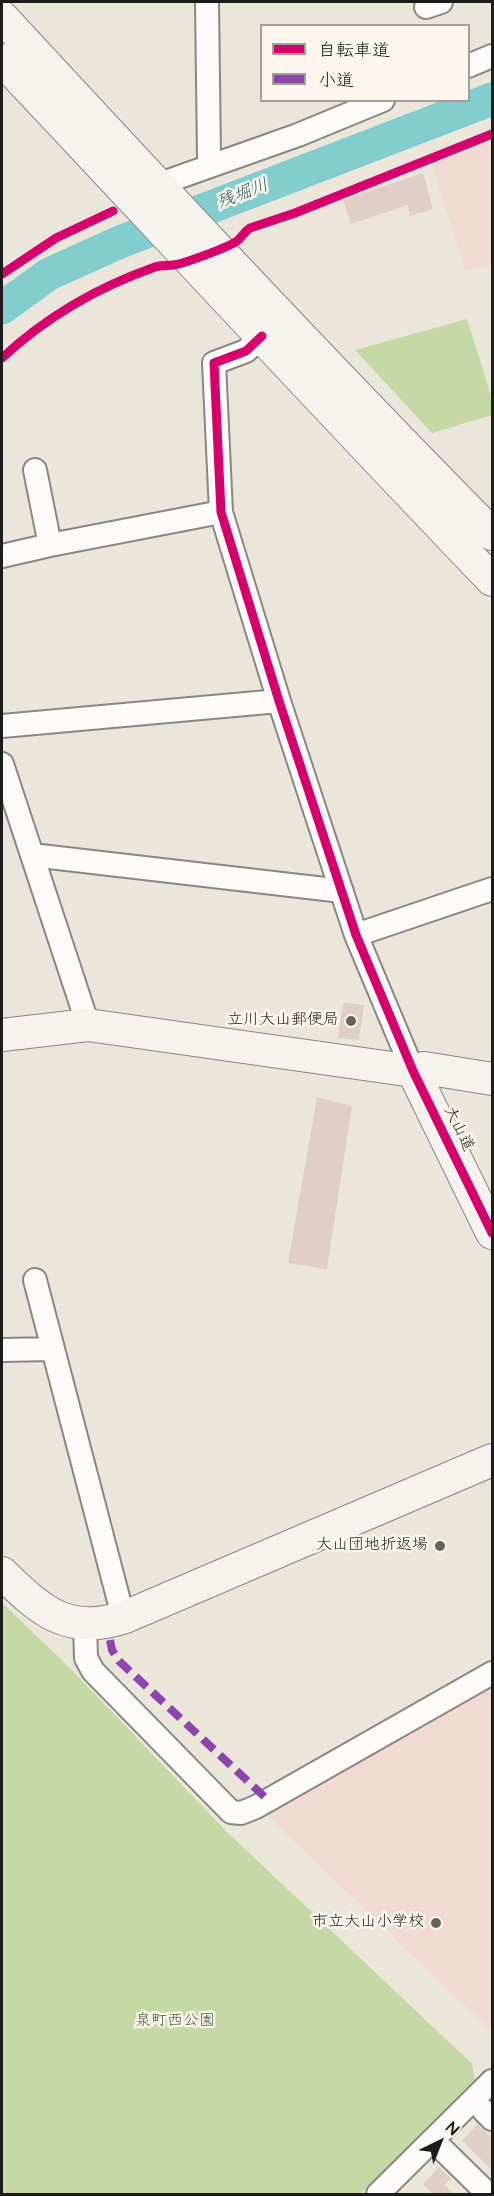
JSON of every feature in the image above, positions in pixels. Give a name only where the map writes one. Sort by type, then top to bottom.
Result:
[{"type":"street","points":[[207,2],[211,165]]},
{"type":"street","points":[[2,17],[155,196],[180,250],[262,336],[492,534]]},
{"type":"street","points":[[470,65],[492,56]]},
{"type":"street","points":[[2,60],[155,196],[209,238],[351,411],[487,571]]},
{"type":"street","points":[[155,196],[211,165],[298,135],[378,102]]},
{"type":"street","points":[[262,336],[246,351],[214,363],[221,512],[279,701],[356,935],[413,1071]]},
{"type":"street","points":[[35,470],[50,544]]},
{"type":"street","points":[[2,556],[50,544],[221,512]]},
{"type":"street","points":[[2,726],[279,701]]},
{"type":"street","points":[[2,764],[88,1025]]},
{"type":"street","points":[[32,855],[342,891]]},
{"type":"street","points":[[356,935],[492,889]]},
{"type":"street","points":[[2,1035],[88,1025],[413,1071],[424,1068],[492,1079]]},
{"type":"street","name":"大山道","points":[[413,1071],[492,1233]]},
{"type":"street","points":[[35,1280],[125,1617]]},
{"type":"street","points":[[2,1350],[53,1349]]},
{"type":"street","points":[[2,1573],[45,1612],[62,1619],[85,1624],[105,1623],[125,1617],[492,1460]]},
{"type":"street","points":[[85,1624],[86,1658],[93,1671],[231,1812],[241,1813],[256,1807],[492,1673]]},
{"type":"street","points":[[378,2194],[492,2081]]},
{"type":"street","points":[[433,2140],[488,2194]]},
{"type":"shaded area","points":[[492,141],[492,264],[469,270],[464,267],[432,164]]},
{"type":"shaded area","name":"市立大山小学校","points":[[492,1686],[492,2032],[266,1814]]},
{"type":"green space","points":[[467,319],[492,399],[492,415],[432,433],[355,350]]},
{"type":"green space","name":"泉町西公園","points":[[2,1603],[67,1665],[225,1830],[472,2064],[475,2080],[360,2194],[2,2194]]},
{"type":"building","points":[[423,173],[433,209],[410,216],[408,205],[351,224],[343,200]]},
{"type":"building","name":"立川大山郵便局","points":[[343,1003],[364,1005],[359,1040],[338,1038]]},
{"type":"building","points":[[317,1097],[352,1106],[327,1269],[288,1263]]},
{"type":"building","points":[[478,2124],[492,2138],[492,2170],[462,2141]]},
{"type":"building","points":[[439,2167],[451,2179],[444,2185],[454,2194],[433,2194],[423,2184]]},
{"type":"waterway","name":"残堀川","points":[[2,308],[49,274],[120,242],[492,99]]},
{"type":"marked path","points":[[110,1640],[112,1650],[119,1661],[268,1800]]},
{"type":"cycle path","points":[[2,358],[54,317],[113,284],[155,267],[196,259],[232,244],[250,228],[295,213],[492,134]]},
{"type":"cycle path","points":[[2,274],[56,238],[113,211]]},
{"type":"cycle path","points":[[262,336],[246,351],[214,363],[221,512],[279,701],[356,935],[413,1071],[492,1233]]},
{"type":"place","name":"立川大山郵便局","points":[[351,1021]]},
{"type":"place","name":"大山団地折返場","points":[[440,1546]]},
{"type":"place","name":"市立大山小学校","points":[[436,1923]]}]
